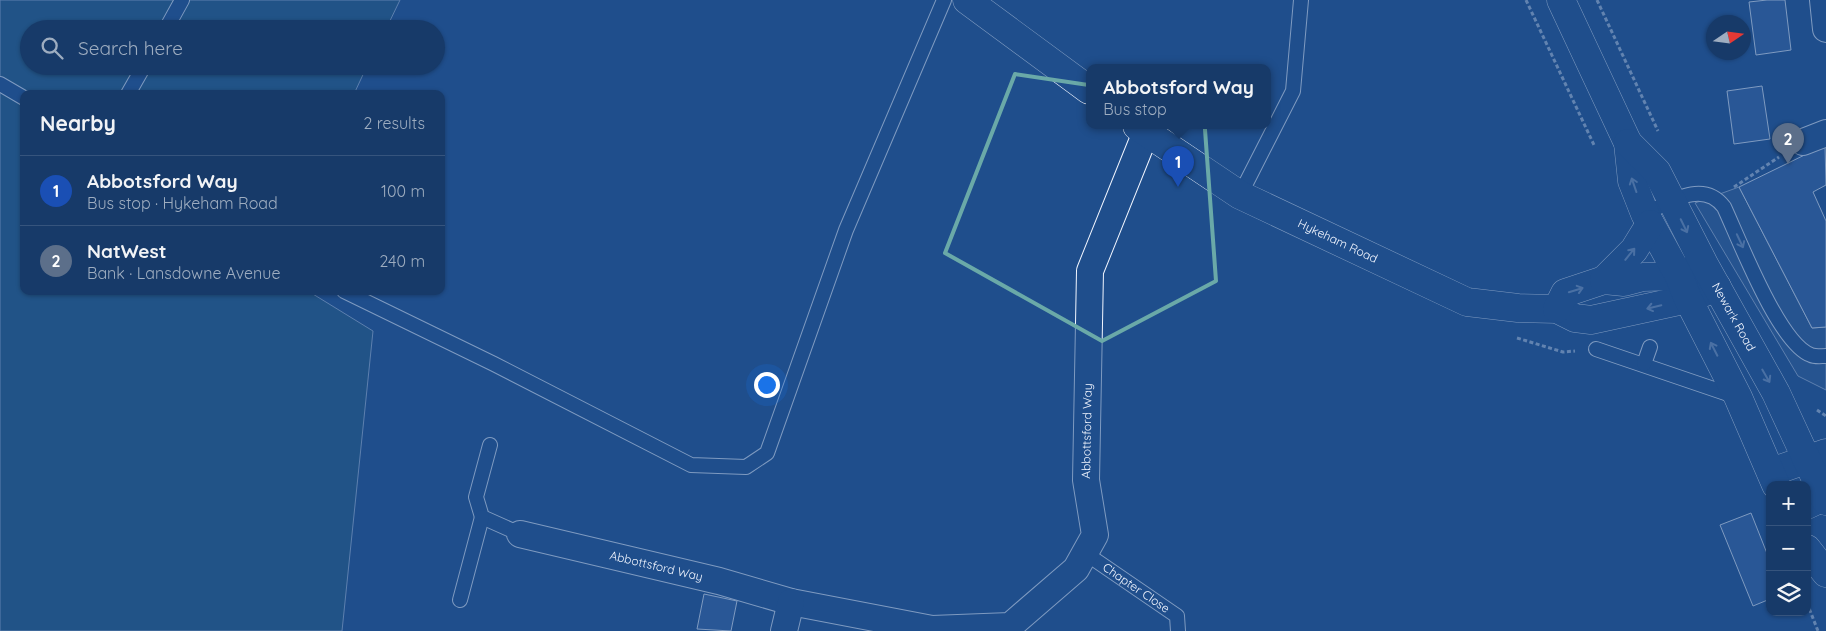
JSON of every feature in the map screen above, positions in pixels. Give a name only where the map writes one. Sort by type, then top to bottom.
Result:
[{"type":"main road","points":[[967,0],[1086,88]]},
{"type":"main road","name":"Newark Road","points":[[1561,0],[1628,143],[1632,181],[1648,219],[1738,397],[1774,479]]},
{"type":"main road","name":"Hykeham Road","points":[[1142,129],[1240,195],[1467,302],[1557,310],[1575,318],[1591,320],[1710,276]]},
{"type":"main road","name":"Newark Road","points":[[1628,143],[1657,172],[1710,276],[1776,393],[1816,456],[1821,500]]},
{"type":"main road","points":[[1604,280],[1634,250],[1648,219]]},
{"type":"main road","name":"Hykeham Road","points":[[1557,310],[1565,293],[1604,280],[1624,282],[1644,277],[1684,287]]},
{"type":"main road","points":[[1774,479],[1816,456]]},
{"type":"main road","points":[[1811,554],[1826,573]]},
{"type":"street","points":[[1823,0],[1826,29]]},
{"type":"street","name":"Abbottsford Way","points":[[520,534],[719,581],[791,602],[932,630],[1010,626],[1076,569],[1095,535],[1086,480],[1090,271],[1142,129]]},
{"type":"street","points":[[784,631],[791,602]]},
{"type":"lane","points":[[171,20],[182,0]]},
{"type":"lane","points":[[352,295],[494,364],[691,466],[746,467],[766,453],[846,230],[944,0]]},
{"type":"lane","points":[[1240,195],[1293,90],[1301,0]]},
{"type":"lane","points":[[130,90],[139,75]]},
{"type":"lane","points":[[0,84],[20,96]]},
{"type":"lane","points":[[1648,219],[1672,201],[1696,194],[1717,198],[1724,208],[1781,327],[1797,346],[1810,355],[1826,356]]},
{"type":"lane","points":[[1644,364],[1650,347]]},
{"type":"lane","points":[[1596,349],[1738,397]]},
{"type":"lane","points":[[460,600],[482,517],[476,497],[490,445]]},
{"type":"lane","points":[[482,517],[520,534]]},
{"type":"lane","name":"Chapter Close","points":[[1085,553],[1177,616],[1178,631]]},
{"type":"path","points":[[1526,0],[1595,146]]},
{"type":"path","points":[[1597,0],[1659,132]]},
{"type":"path","points":[[1717,198],[1814,137]]},
{"type":"path","points":[[1811,613],[1818,631]]},
{"type":"highlighted area","points":[[1015,74],[1203,102],[1216,281],[1102,341],[945,253]]},
{"type":"shaded area","points":[[0,0],[400,0],[390,20],[20,20],[20,75],[363,75],[356,90],[20,90],[20,295],[314,295],[373,331],[342,631],[0,631]]},
{"type":"shaded area","points":[[1739,187],[1812,328],[1826,327],[1826,390],[1798,376],[1695,203]]},
{"type":"building","points":[[1785,0],[1791,50],[1756,55],[1749,2]]},
{"type":"building","points":[[1762,86],[1770,139],[1734,144],[1727,91]]},
{"type":"building","points":[[1825,145],[1826,185],[1813,192],[1826,221],[1826,327],[1812,328],[1739,187]]},
{"type":"building","points":[[1751,513],[1766,551],[1766,601],[1753,606],[1720,525]]},
{"type":"building","points":[[704,594],[737,601],[731,631],[697,629]]},
{"type":"place","name":"NatWest","points":[[1788,164]]},
{"type":"place","name":"Abbotsford Way","points":[[1178,187]]}]
